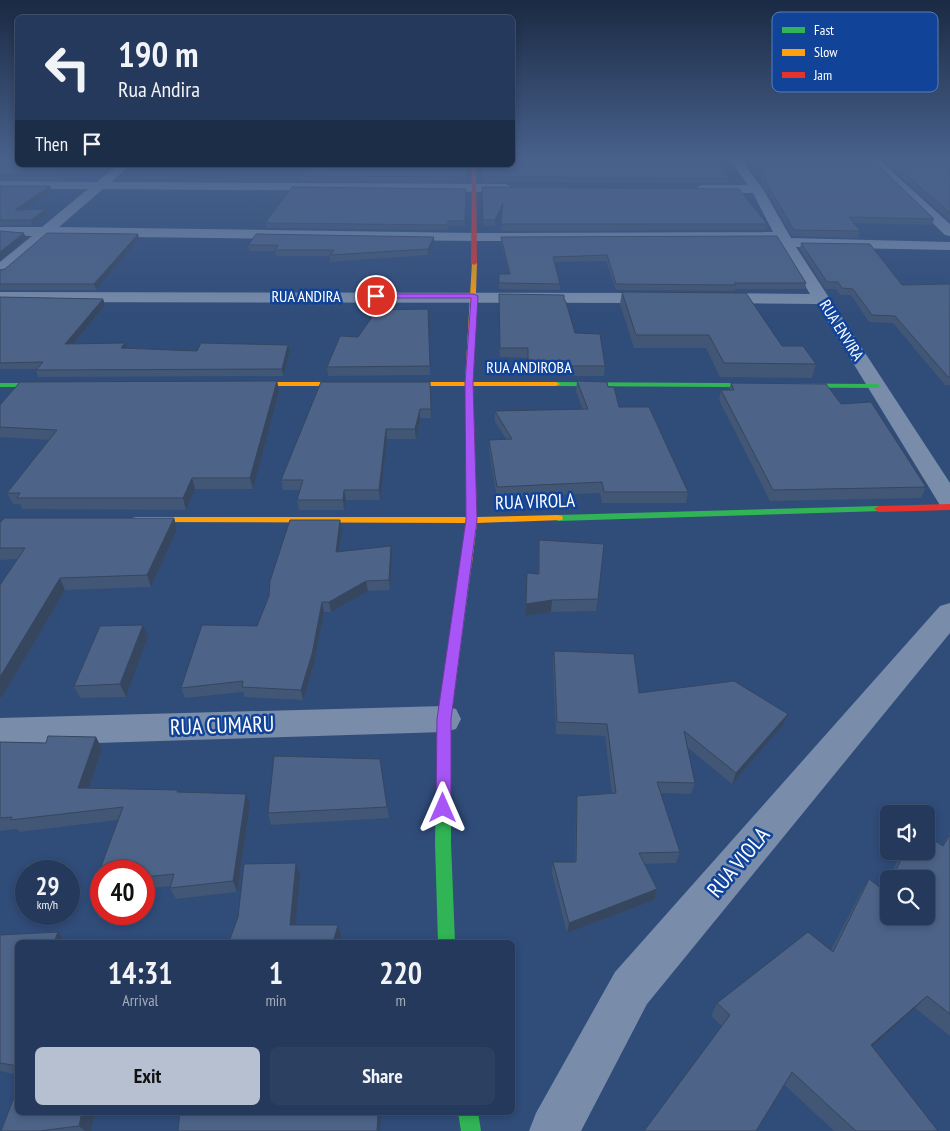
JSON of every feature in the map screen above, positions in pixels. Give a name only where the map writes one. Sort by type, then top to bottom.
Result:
[{"type":"street","points":[[0,270],[67,212]]},
{"type":"street","points":[[446,940],[443,843],[444,719],[472,520],[469,383],[474,296],[475,212]]},
{"type":"street","name":"RUA ENVIRA","points":[[769,212],[950,502]]},
{"type":"street","points":[[928,212],[950,232]]},
{"type":"street","points":[[0,231],[785,239],[950,246]]},
{"type":"street","name":"RUA ANDIRA","points":[[0,297],[474,296],[673,298]]},
{"type":"street","points":[[693,298],[822,299]]},
{"type":"street","name":"RUA ANDIROBA","points":[[230,384],[469,383],[877,386]]},
{"type":"street","points":[[0,385],[70,385]]},
{"type":"street","name":"RUA VIROLA","points":[[128,520],[472,520],[950,507]]},
{"type":"street","name":"RUA VIOLA","points":[[554,1131],[631,988],[950,613]]},
{"type":"street","name":"RUA CUMARU","points":[[0,732],[444,719]]},
{"type":"street","points":[[468,1115],[471,1131]]},
{"type":"building","points":[[0,212],[42,212],[31,220],[0,220]]},
{"type":"building","points":[[273,212],[465,212],[465,221],[448,221],[448,225],[265,223]]},
{"type":"building","points":[[483,212],[499,212],[495,220],[483,220]]},
{"type":"building","points":[[502,212],[757,212],[767,224],[501,224]]},
{"type":"building","points":[[783,212],[927,212],[934,219],[849,217],[860,231],[794,230]]},
{"type":"building","points":[[0,231],[24,233],[0,252]]},
{"type":"building","points":[[47,233],[138,234],[94,284],[0,284],[0,270],[5,269]]},
{"type":"building","points":[[256,234],[434,237],[428,249],[330,255],[334,250],[275,250],[278,245],[248,245]]},
{"type":"building","points":[[777,236],[806,283],[734,283],[736,285],[616,284],[607,255],[553,257],[560,284],[499,283],[499,274],[510,274],[501,237]]},
{"type":"building","points":[[801,243],[870,244],[902,285],[950,284],[950,377],[895,316],[872,315],[853,289],[842,288],[838,282],[827,282]]},
{"type":"building","points":[[622,292],[746,293],[782,346],[803,346],[816,364],[724,363],[709,335],[636,335]]},
{"type":"building","points":[[499,294],[564,295],[575,333],[600,334],[605,366],[571,366],[569,361],[528,360],[528,348],[500,348]]},
{"type":"building","points":[[0,297],[103,299],[65,344],[125,343],[121,348],[197,351],[201,343],[288,345],[282,369],[36,370],[43,362],[0,363]]},
{"type":"building","points":[[428,309],[430,366],[327,367],[340,336],[358,337],[377,310]]},
{"type":"building","points":[[277,381],[250,478],[192,478],[183,498],[17,498],[20,493],[7,493],[57,430],[0,427],[0,405],[20,382]]},
{"type":"building","points":[[577,381],[607,382],[608,387],[614,387],[619,407],[649,407],[688,492],[604,492],[602,482],[497,487],[489,440],[512,439],[495,411],[588,409]]},
{"type":"building","points":[[321,382],[430,382],[431,409],[420,409],[415,429],[386,429],[379,490],[344,490],[343,500],[297,500],[303,480],[281,480]]},
{"type":"building","points":[[731,383],[826,384],[841,404],[871,402],[926,487],[773,490],[721,390],[734,390]]},
{"type":"building","points":[[4,518],[174,518],[147,575],[60,578],[0,677],[0,585],[25,548],[0,548],[0,523]]},
{"type":"building","points":[[290,520],[340,520],[336,552],[391,546],[389,580],[366,581],[329,602],[322,602],[312,654],[301,690],[242,687],[243,681],[181,688],[202,625],[257,626],[269,596],[270,581]]},
{"type":"building","points":[[539,540],[604,544],[598,599],[552,600],[526,604],[527,573],[539,574]]},
{"type":"building","points":[[143,625],[120,684],[74,686],[100,626]]},
{"type":"building","points":[[554,651],[634,654],[639,693],[734,681],[788,714],[736,773],[684,731],[695,783],[657,782],[680,852],[639,853],[657,889],[569,923],[553,862],[576,862],[577,796],[616,793],[607,724],[557,722]]},
{"type":"building","points":[[48,736],[96,737],[78,788],[178,790],[177,792],[246,794],[233,881],[170,888],[174,874],[155,876],[155,860],[103,860],[123,807],[10,820],[12,817],[0,818],[0,742],[46,743]]},
{"type":"building","points":[[274,756],[380,759],[387,807],[268,813]]},
{"type":"building","points":[[950,835],[950,1014],[927,996],[871,1045],[938,1131],[856,1131],[792,1072],[756,1131],[644,1131],[730,1015],[717,1003],[808,932],[833,952],[869,879],[880,887],[880,925],[935,925],[935,870],[896,870],[901,860],[935,860],[935,841],[943,846]]},
{"type":"building","points":[[296,863],[290,925],[338,925],[334,940],[230,940],[238,917],[244,864]]},
{"type":"building","points":[[58,932],[55,940],[15,940],[15,1066],[0,1063],[0,935]]},
{"type":"building","points":[[15,1095],[15,1115],[81,1115],[79,1126],[39,1131],[1,1131]]},
{"type":"building","points":[[180,1115],[378,1115],[377,1131],[178,1131]]},
{"type":"traffic: fast","points":[[556,384],[877,386]]},
{"type":"traffic: fast","points":[[0,385],[56,385]]},
{"type":"traffic: fast","points":[[558,518],[879,509]]},
{"type":"traffic: fast","points":[[446,940],[443,843],[444,719],[466,563]]},
{"type":"traffic: fast","points":[[468,1115],[471,1131]]},
{"type":"traffic: slow","points":[[466,563],[472,520],[469,383],[474,263]]},
{"type":"traffic: slow","points":[[239,384],[556,384]]},
{"type":"traffic: slow","points":[[136,520],[472,520],[558,518]]},
{"type":"traffic: jam","points":[[474,212],[474,263]]},
{"type":"traffic: jam","points":[[879,509],[950,507]]},
{"type":"route","points":[[376,296],[474,296],[469,383],[472,520],[452,651],[444,719],[443,808]]}]
